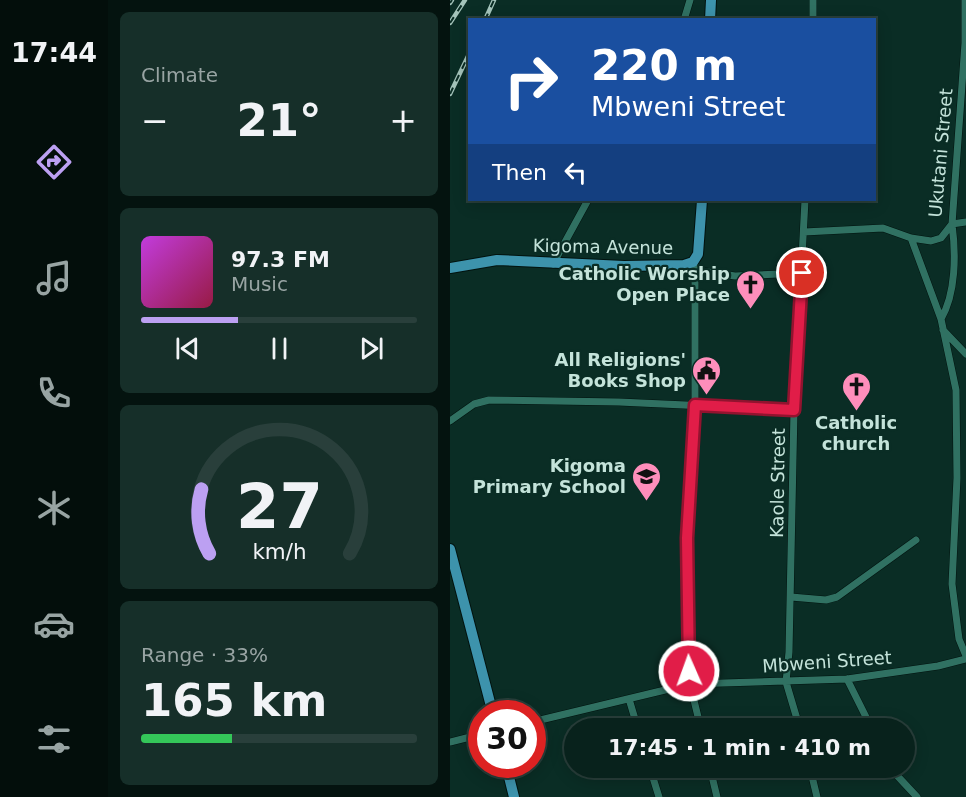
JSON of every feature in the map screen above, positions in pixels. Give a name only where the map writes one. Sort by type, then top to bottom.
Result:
[{"type":"main road","points":[[710,18],[711,0]]},
{"type":"main road","name":"Kigoma Avenue","points":[[450,268],[497,260],[624,267],[694,266],[700,244],[702,201]]},
{"type":"main road","points":[[450,549],[489,700]]},
{"type":"main road","points":[[509,778],[514,797]]},
{"type":"street","points":[[685,18],[690,0]]},
{"type":"street","points":[[813,0],[813,18]]},
{"type":"street","name":"Ukutani Street","points":[[804,232],[883,228],[931,242],[941,238],[952,224],[966,43],[965,0]]},
{"type":"street","points":[[553,264],[587,201]]},
{"type":"street","name":"Kaole Street","points":[[797,718],[786,682],[791,597],[794,410],[805,201]]},
{"type":"street","points":[[940,318],[949,300],[952,274],[952,224],[966,222]]},
{"type":"street","points":[[911,238],[940,318],[956,398],[957,478],[952,584],[959,639],[965,661]]},
{"type":"street","points":[[698,718],[690,684],[687,538],[695,405],[694,266],[735,276],[802,273]]},
{"type":"street","points":[[943,330],[966,354]]},
{"type":"street","points":[[450,421],[474,404],[489,400],[794,410]]},
{"type":"street","points":[[791,597],[826,600],[837,597],[916,540]]},
{"type":"street","name":"Mbweni Street","points":[[546,719],[690,684],[847,679],[965,661]]},
{"type":"street","points":[[847,679],[866,718]]},
{"type":"street","points":[[629,699],[635,718]]},
{"type":"street","points":[[450,742],[468,738]]},
{"type":"street","points":[[653,778],[658,797]]},
{"type":"street","points":[[712,778],[717,797]]},
{"type":"street","points":[[812,778],[817,797]]},
{"type":"street","points":[[899,778],[917,797]]},
{"type":"railway","points":[[450,23],[465,0]]},
{"type":"railway","points":[[486,18],[494,0]]},
{"type":"railway","points":[[450,94],[468,56]]},
{"type":"place","name":"Catholic Worship Open Place","points":[[751,310]]},
{"type":"place","name":"All Religions' Books Shop","points":[[707,396]]},
{"type":"place","name":"Catholic church","points":[[856,412]]},
{"type":"place","name":"Kigoma Primary School","points":[[647,502]]},
{"type":"route","points":[[689,671],[687,538],[695,405],[794,410],[802,273]]}]
